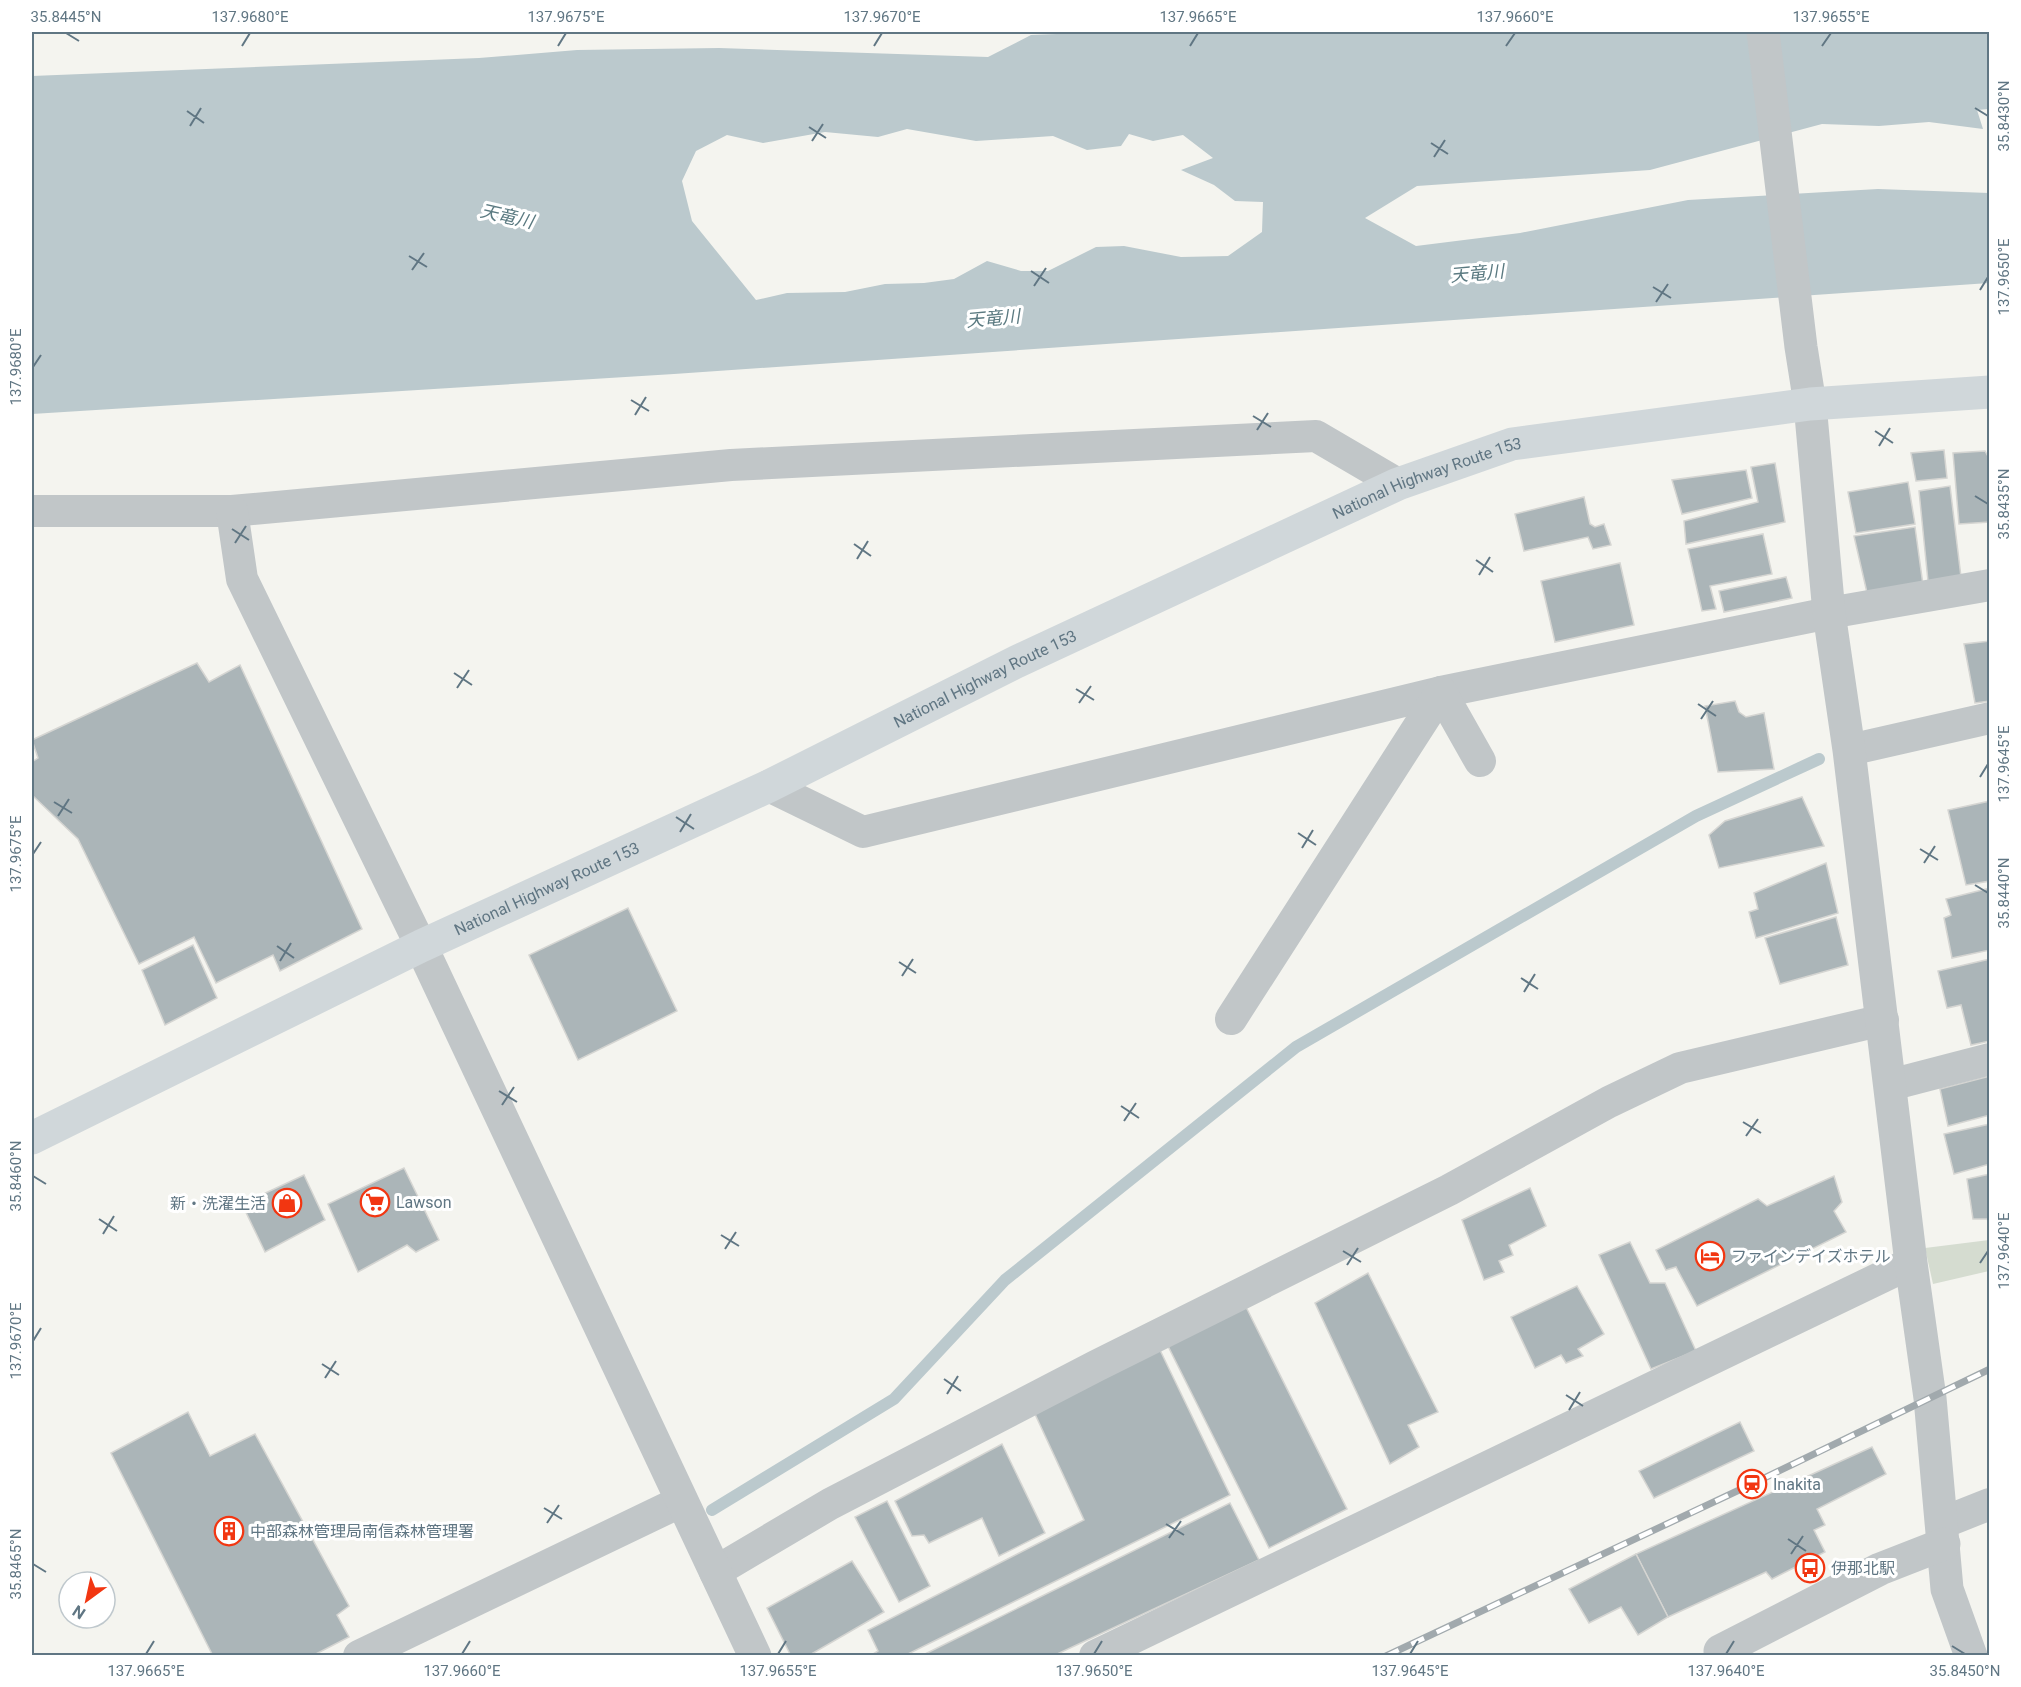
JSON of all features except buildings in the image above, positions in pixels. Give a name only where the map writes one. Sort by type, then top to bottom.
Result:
[{"type":"highway","name":"National Highway Route 153","points":[[32,1138],[421,946],[769,786],[1016,662],[1398,484],[1512,444],[1810,404],[1989,392]]},
{"type":"street","points":[[1763,32],[1810,404],[1829,613],[1849,750],[1911,1263],[1930,1398],[1947,1589],[1971,1656]]},
{"type":"street","points":[[32,511],[232,511],[731,465],[1316,436],[1398,484]]},
{"type":"street","points":[[232,511],[242,579],[421,946],[755,1656]]},
{"type":"street","points":[[769,786],[863,832],[1441,692],[1829,613],[1989,585]]},
{"type":"street","points":[[1441,692],[1480,761]]},
{"type":"street","points":[[1231,1019],[1441,692]]},
{"type":"street","points":[[1849,750],[1989,718]]},
{"type":"street","points":[[715,1572],[830,1504],[1086,1372],[1449,1190],[1609,1102],[1680,1068],[1883,1020]]},
{"type":"street","points":[[1890,1084],[1989,1059]]},
{"type":"street","points":[[1095,1656],[1911,1263]]},
{"type":"street","points":[[359,1656],[682,1502]]},
{"type":"street","points":[[1723,1656],[1720,1651],[1880,1569],[1943,1534],[1989,1504]]},
{"type":"shaded area","points":[[1989,1240],[1989,1271],[1933,1284],[1925,1248]]},
{"type":"water","name":"天竜川","points":[[1107,32],[1989,32],[1989,109],[1977,110],[1983,129],[1929,122],[1879,126],[1822,124],[1650,170],[1417,186],[1365,218],[1416,246],[1520,233],[1688,200],[1878,189],[1989,193],[1989,283],[674,374],[32,414],[32,76],[479,58],[577,50],[719,48],[988,57],[1031,35]],"holes":[[[907,129],[976,141],[1053,136],[1087,150],[1121,146],[1129,134],[1153,141],[1183,135],[1213,158],[1181,170],[1214,185],[1235,201],[1263,202],[1262,232],[1228,256],[1181,257],[1124,246],[1096,247],[1048,271],[1021,271],[987,261],[954,279],[924,283],[885,284],[845,292],[787,293],[756,300],[692,221],[682,181],[696,151],[727,135],[763,143],[825,132],[878,137]]]},
{"type":"waterway","points":[[712,1510],[894,1399],[1005,1280],[1296,1047],[1696,816],[1819,759]]},
{"type":"railway","points":[[1386,1656],[1990,1369]]},
{"type":"place","name":"Lawson","points":[[375,1202]]},
{"type":"place","name":"新・洗濯生活","points":[[287,1203]]},
{"type":"place","name":"ファインデイズホテル","points":[[1710,1256]]},
{"type":"place","name":"Inakita","points":[[1752,1484]]},
{"type":"place","name":"中部森林管理局南信森林管理署","points":[[229,1531]]},
{"type":"place","name":"伊那北駅","points":[[1810,1568]]}]
